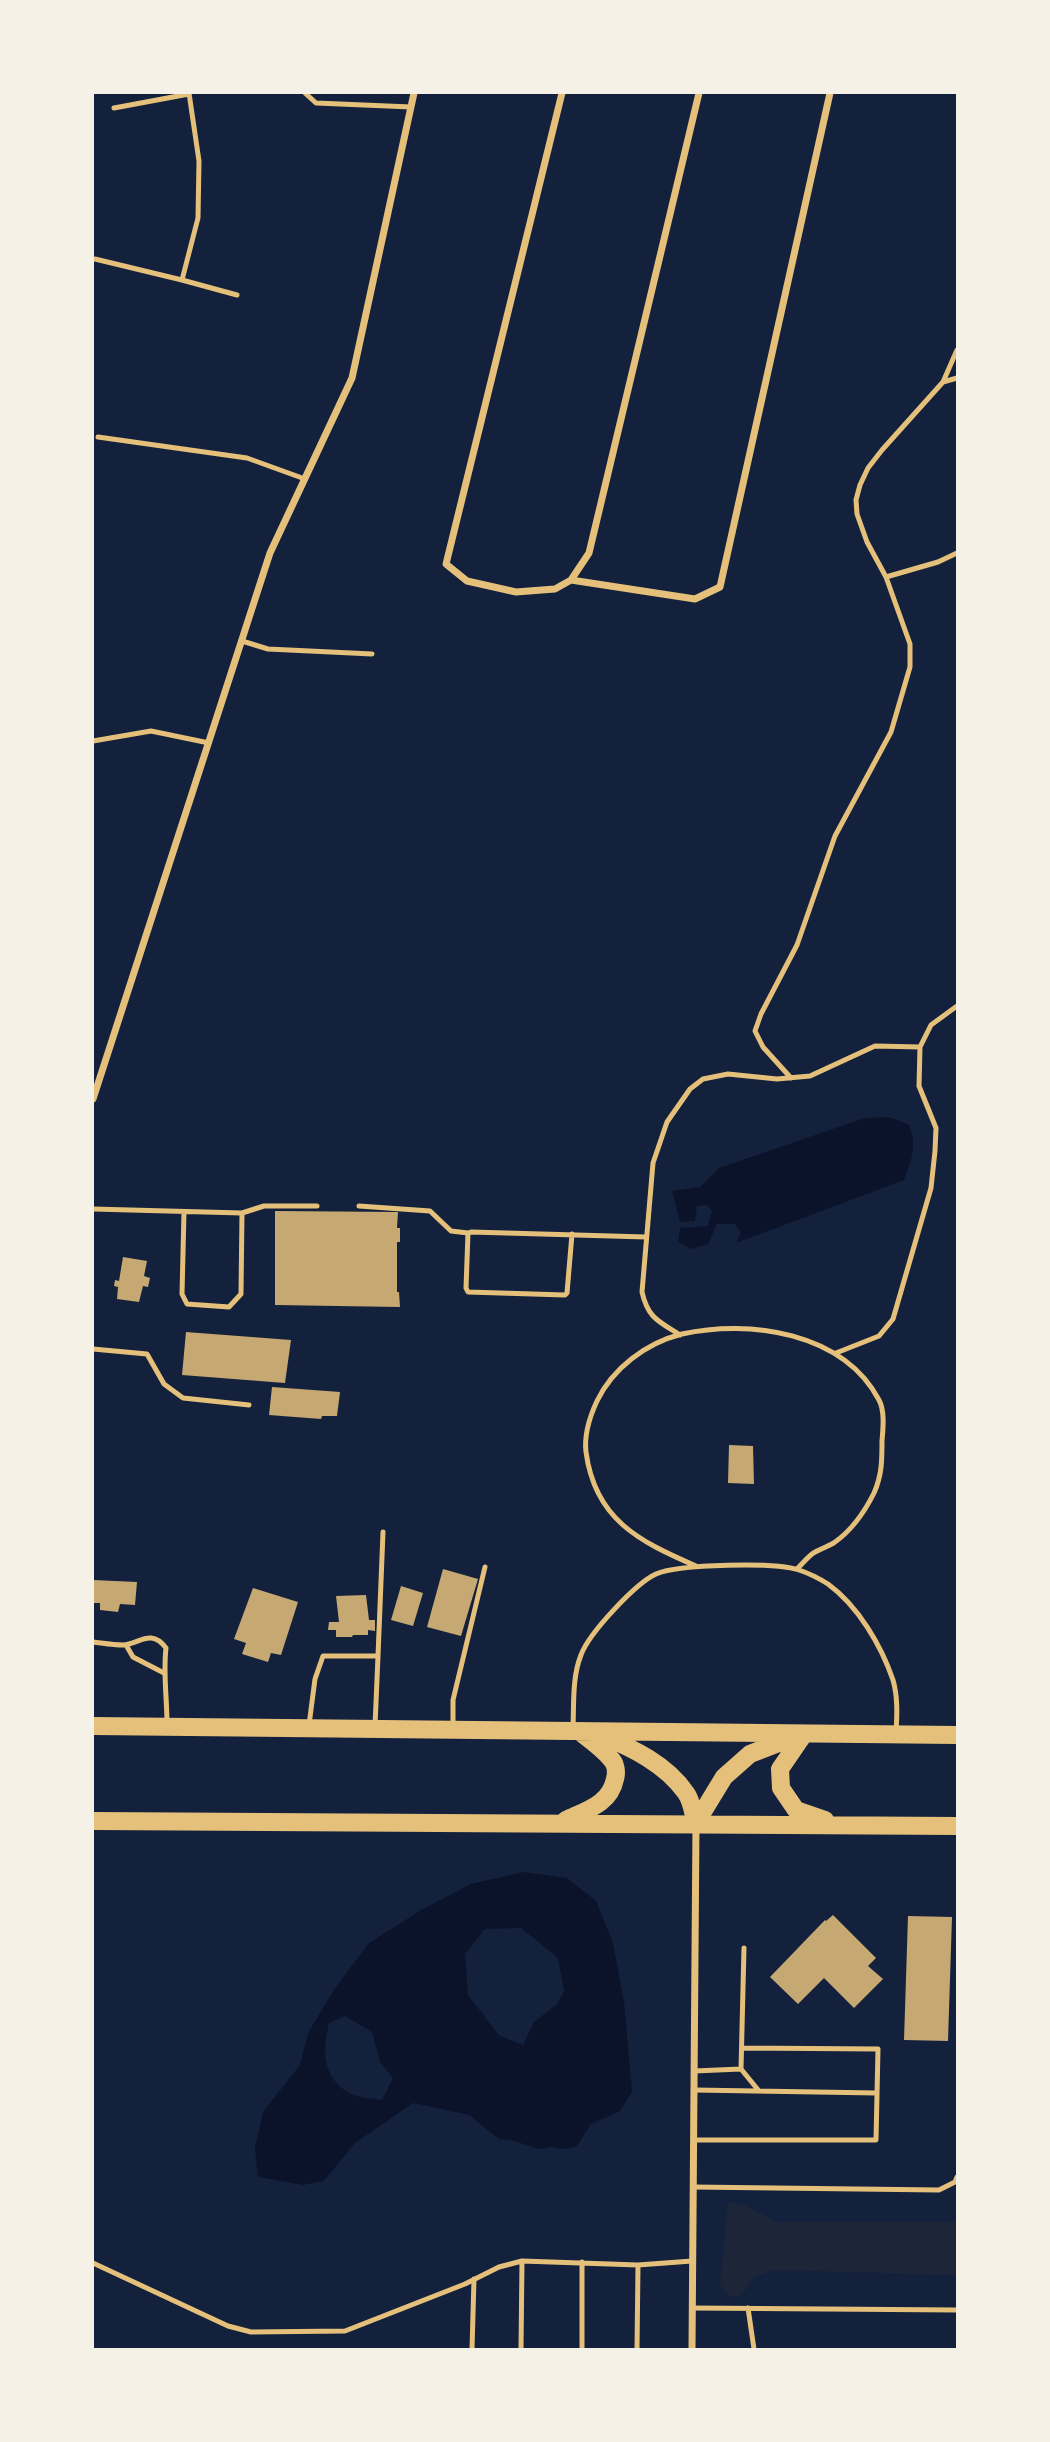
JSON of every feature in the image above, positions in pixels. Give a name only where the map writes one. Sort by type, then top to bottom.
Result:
[{"type":"main road","points":[[93,1726],[957,1735]]},
{"type":"main road","points":[[560,1823],[602,1802],[611,1792],[615,1779],[615,1767],[611,1758],[582,1731]]},
{"type":"main road","points":[[582,1731],[639,1751],[666,1773],[687,1794],[696,1824]]},
{"type":"main road","points":[[696,1824],[724,1777],[750,1754],[804,1734]]},
{"type":"main road","points":[[804,1734],[780,1769],[781,1788],[796,1810],[840,1825]]},
{"type":"main road","points":[[93,1821],[957,1826]]},
{"type":"street","points":[[93,1098],[270,553],[352,378],[414,93]]},
{"type":"street","points":[[562,93],[446,564],[467,581],[516,592],[555,589],[571,580],[589,553],[699,93]]},
{"type":"street","points":[[571,580],[695,599],[720,587],[830,93]]},
{"type":"street","points":[[692,2349],[696,1824]]},
{"type":"lane","points":[[114,108],[189,93],[199,161],[198,218],[182,280]]},
{"type":"lane","points":[[306,93],[316,103],[411,107]]},
{"type":"lane","points":[[95,259],[237,295]]},
{"type":"lane","points":[[791,1078],[763,1047],[755,1031],[761,1014],[797,946],[835,836],[891,732],[909,667],[910,644],[886,578],[867,542],[857,514],[856,500],[868,468],[943,382],[957,350]]},
{"type":"lane","points":[[943,382],[957,378]]},
{"type":"lane","points":[[98,437],[247,458],[305,479]]},
{"type":"lane","points":[[886,578],[957,553]]},
{"type":"lane","points":[[242,641],[280,650],[372,654]]},
{"type":"lane","points":[[93,741],[151,731],[209,743]]},
{"type":"lane","points":[[836,1353],[880,1336],[893,1319],[931,1188],[936,1128],[919,1086],[920,1047],[931,1026],[957,1006]]},
{"type":"lane","points":[[680,1335],[659,1322],[646,1309],[642,1292],[653,1163],[667,1122],[690,1088],[703,1079],[728,1074],[777,1079],[810,1076],[875,1046],[920,1047]]},
{"type":"lane","points":[[93,1209],[242,1213],[264,1206],[317,1206]]},
{"type":"lane","points":[[359,1206],[430,1211],[451,1231],[468,1233],[646,1237]]},
{"type":"lane","points":[[184,1212],[182,1294],[187,1304],[229,1307],[241,1293],[242,1213]]},
{"type":"lane","points":[[468,1233],[468,1292],[565,1295],[572,1234]]},
{"type":"lane","points":[[696,1566],[649,1543],[612,1517],[598,1496],[589,1474],[585,1447],[590,1416],[606,1384],[627,1362],[649,1348],[680,1335],[746,1329],[783,1334],[809,1341],[836,1353],[863,1378],[880,1401],[883,1421],[882,1473],[874,1494],[849,1530],[833,1544],[813,1553],[797,1569]]},
{"type":"lane","points":[[93,1349],[147,1354],[164,1384],[183,1398],[249,1405]]},
{"type":"lane","points":[[375,1729],[383,1532]]},
{"type":"lane","points":[[582,1731],[575,1684],[580,1656],[588,1641],[600,1625],[645,1580],[658,1573],[696,1566],[797,1569],[826,1583],[845,1598],[871,1633],[893,1681],[897,1708],[896,1734]]},
{"type":"lane","points":[[453,1730],[453,1700],[485,1567]]},
{"type":"lane","points":[[93,1642],[126,1645],[145,1637],[162,1643],[166,1648],[166,1727]]},
{"type":"lane","points":[[126,1645],[133,1657],[164,1673]]},
{"type":"lane","points":[[308,1729],[315,1679],[323,1656],[378,1656]]},
{"type":"lane","points":[[744,1948],[741,2069],[759,2091]]},
{"type":"lane","points":[[694,2140],[876,2140],[878,2049],[742,2048]]},
{"type":"lane","points":[[694,2071],[741,2069]]},
{"type":"lane","points":[[694,2090],[877,2093]]},
{"type":"lane","points":[[693,2187],[939,2190],[955,2182],[957,2177]]},
{"type":"lane","points":[[93,2263],[228,2326],[251,2332],[345,2331],[522,2260],[638,2265],[692,2261]]},
{"type":"lane","points":[[521,2349],[522,2260]]},
{"type":"lane","points":[[582,2262],[582,2349]]},
{"type":"lane","points":[[637,2349],[638,2265]]},
{"type":"lane","points":[[472,2349],[474,2279]]},
{"type":"lane","points":[[692,2308],[957,2310]]},
{"type":"lane","points":[[748,2308],[754,2349]]},
{"type":"shaded area","points":[[889,1117],[909,1125],[913,1139],[904,1180],[736,1243],[741,1233],[735,1224],[717,1224],[708,1244],[692,1249],[678,1242],[680,1228],[708,1226],[712,1211],[707,1205],[697,1206],[695,1221],[680,1222],[672,1191],[700,1187],[719,1168],[865,1118]]},
{"type":"shaded area","points":[[524,1872],[567,1878],[596,1901],[613,1943],[624,2002],[632,2092],[620,2111],[591,2124],[577,2146],[566,2149],[539,2149],[499,2139],[469,2115],[413,2103],[355,2143],[324,2181],[303,2185],[258,2177],[255,2148],[263,2112],[300,2065],[308,2033],[335,1988],[369,1943],[421,1910],[471,1884]],"holes":[[[521,1928],[558,1958],[564,1991],[557,2004],[534,2022],[523,2045],[499,2035],[468,1995],[465,1954],[485,1929]],[[345,2016],[372,2032],[380,2062],[393,2078],[382,2100],[349,2093],[333,2079],[329,2070],[325,2053],[329,2023]]]},
{"type":"shaded area","points":[[728,2202],[746,2206],[777,2222],[957,2222],[957,2275],[774,2270],[754,2277],[742,2295],[731,2297],[720,2286]]},
{"type":"building","points":[[275,1211],[398,1212],[400,1242],[397,1242],[397,1292],[400,1307],[275,1305]]},
{"type":"building","points":[[123,1257],[147,1261],[144,1276],[150,1278],[148,1287],[143,1286],[139,1302],[117,1299],[118,1287],[114,1286],[115,1280],[119,1281]]},
{"type":"building","points":[[186,1332],[291,1340],[285,1383],[182,1375]]},
{"type":"building","points":[[272,1387],[340,1392],[337,1416],[322,1416],[321,1419],[269,1415]]},
{"type":"building","points":[[729,1445],[753,1446],[754,1484],[728,1483]]},
{"type":"building","points":[[443,1569],[478,1579],[461,1636],[427,1627]]},
{"type":"building","points":[[93,1580],[137,1582],[135,1605],[120,1604],[118,1612],[100,1610],[100,1603],[93,1603]]},
{"type":"building","points":[[401,1586],[423,1593],[413,1626],[391,1620]]},
{"type":"building","points":[[253,1588],[298,1602],[281,1655],[271,1653],[268,1662],[242,1654],[246,1643],[234,1639]]},
{"type":"building","points":[[366,1595],[369,1620],[375,1620],[375,1631],[368,1630],[368,1635],[336,1637],[336,1630],[328,1630],[329,1622],[339,1622],[336,1596]]},
{"type":"building","points":[[833,1915],[876,1958],[868,1966],[883,1979],[854,2008],[824,1978],[798,2004],[770,1977]]},
{"type":"building","points":[[908,1916],[952,1917],[948,2041],[904,2040]]}]
